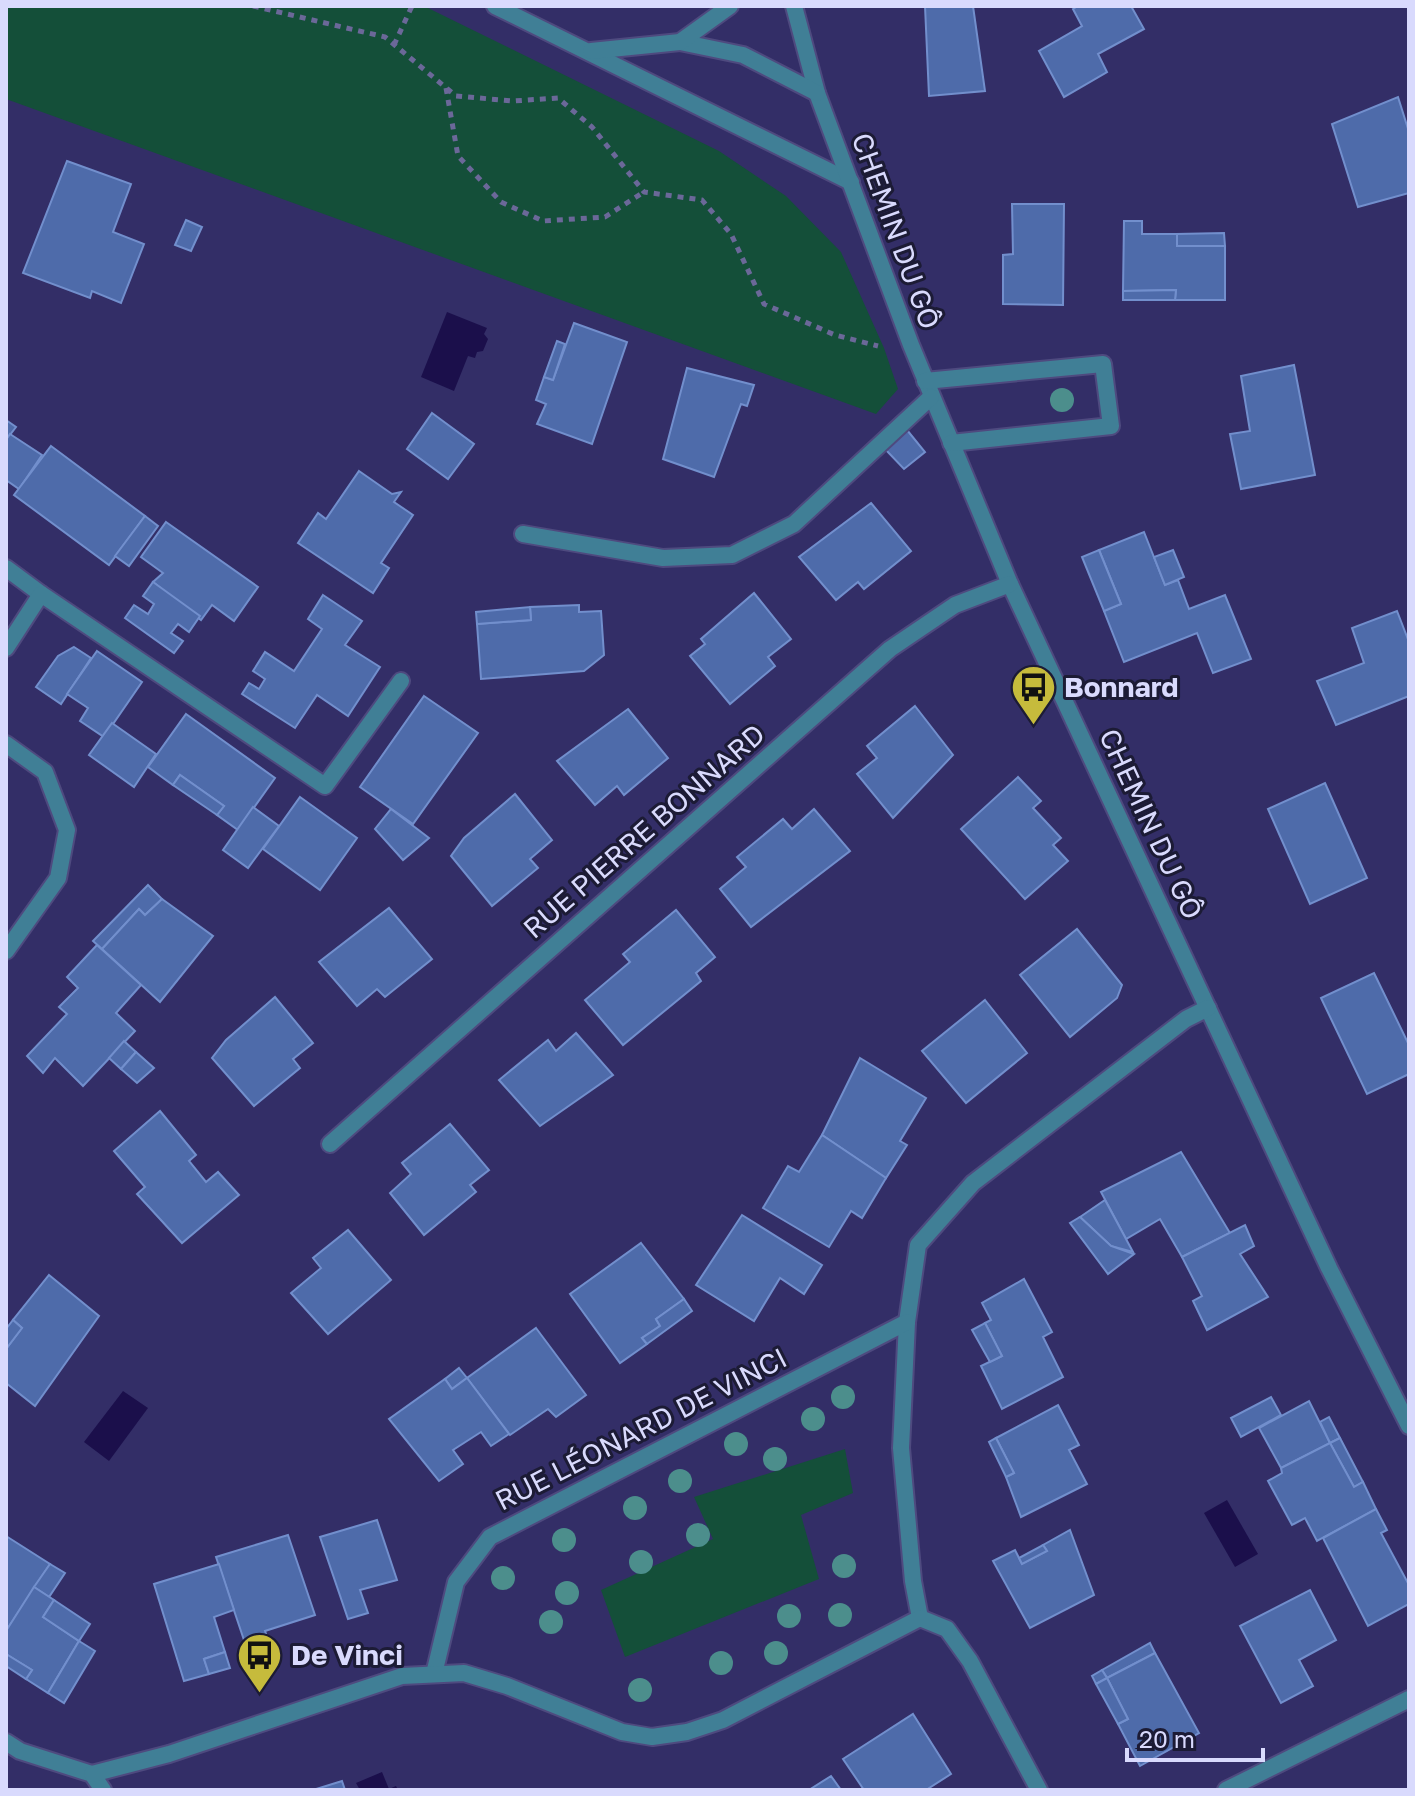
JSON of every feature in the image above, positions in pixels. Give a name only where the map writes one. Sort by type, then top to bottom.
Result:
[{"type":"street","points":[[495,6],[851,182]]},
{"type":"street","points":[[680,42],[730,6]]},
{"type":"street","name":"CHEMIN DU GÔ","points":[[794,6],[817,93],[911,345],[1010,584],[1329,1268],[1409,1426]]},
{"type":"street","points":[[589,51],[680,42],[743,55],[817,93]]},
{"type":"street","points":[[925,381],[1103,364],[1111,426],[951,443]]},
{"type":"street","points":[[523,534],[663,558],[732,555],[794,524],[931,397]]},
{"type":"street","points":[[6,568],[325,786],[401,681]]},
{"type":"street","name":"RUE PIERRE BONNARD","points":[[330,1144],[890,649],[955,605],[1010,584]]},
{"type":"street","points":[[6,648],[41,594]]},
{"type":"street","points":[[6,744],[45,772],[67,830],[58,878],[6,951]]},
{"type":"street","points":[[920,1618],[913,1581],[901,1448],[907,1322],[918,1245],[973,1183],[1186,1019],[1208,1008]]},
{"type":"street","name":"RUE LÉONARD DE VINCI","points":[[434,1674],[456,1582],[490,1537],[907,1322]]},
{"type":"street","points":[[6,1742],[20,1751],[92,1774],[169,1754],[402,1676],[464,1673],[507,1686],[622,1732],[652,1737],[687,1732],[723,1720],[920,1618],[947,1629],[962,1650],[1039,1790]]},
{"type":"street","points":[[1226,1790],[1409,1699]]},
{"type":"street","points":[[92,1774],[103,1790]]},
{"type":"path","points":[[253,6],[385,37],[456,96],[513,101],[558,98],[592,127],[644,192]]},
{"type":"path","points":[[394,45],[412,6]]},
{"type":"path","points":[[446,87],[458,156],[501,202],[543,221],[605,217],[644,192],[702,200],[731,234],[764,304],[835,335],[884,348],[911,345]]},
{"type":"green space","points":[[6,6],[428,8],[719,151],[786,196],[841,252],[884,348],[898,389],[876,414],[6,99]]},
{"type":"green space","points":[[845,1449],[853,1493],[801,1515],[819,1579],[625,1657],[601,1590],[713,1539],[694,1497]]},
{"type":"shaded area","points":[[447,312],[487,328],[484,334],[488,339],[483,351],[477,352],[475,358],[468,356],[454,391],[421,377]]},
{"type":"shaded area","points":[[123,1391],[148,1408],[109,1461],[84,1442]]},
{"type":"shaded area","points":[[1227,1500],[1258,1554],[1235,1567],[1204,1513]]},
{"type":"shaded area","points":[[382,1772],[389,1789],[396,1786],[398,1790],[360,1790],[356,1783]]},
{"type":"building","points":[[925,6],[973,6],[985,91],[929,96]]},
{"type":"building","points":[[1078,6],[1131,6],[1144,29],[1098,54],[1107,72],[1064,97],[1039,51],[1082,26],[1073,9]]},
{"type":"building","points":[[1398,97],[1409,132],[1409,193],[1358,207],[1332,124]]},
{"type":"building","points":[[67,161],[131,184],[113,232],[144,244],[121,303],[92,291],[90,298],[23,273]]},
{"type":"building","points":[[1012,204],[1064,204],[1063,305],[1003,304],[1003,255],[1013,254]]},
{"type":"building","points":[[186,220],[202,227],[191,251],[175,245]]},
{"type":"building","points":[[1124,221],[1142,221],[1142,234],[1177,234],[1177,246],[1225,246],[1225,300],[1175,300],[1176,290],[1123,291]]},
{"type":"building","points":[[1224,233],[1225,246],[1177,246],[1177,234]]},
{"type":"building","points":[[1176,290],[1175,300],[1123,300],[1123,291]]},
{"type":"building","points":[[574,323],[627,342],[592,444],[537,424],[546,404],[536,400],[544,377],[553,380]]},
{"type":"building","points":[[557,341],[565,344],[553,380],[544,377]]},
{"type":"building","points":[[1294,365],[1315,475],[1241,489],[1230,434],[1250,431],[1241,376]]},
{"type":"building","points":[[687,368],[754,385],[747,406],[741,404],[714,477],[663,459]]},
{"type":"building","points":[[432,413],[474,444],[448,479],[407,449]]},
{"type":"building","points":[[6,420],[16,427],[6,440]]},
{"type":"building","points":[[907,430],[925,452],[904,469],[885,449]]},
{"type":"building","points":[[10,434],[42,455],[19,489],[6,480],[6,440]]},
{"type":"building","points":[[51,446],[145,516],[109,565],[14,495]]},
{"type":"building","points":[[359,471],[392,494],[401,492],[394,502],[413,515],[381,563],[389,568],[373,593],[298,543],[318,513],[326,519]]},
{"type":"building","points":[[871,503],[911,551],[864,589],[858,582],[836,600],[799,557]]},
{"type":"building","points":[[145,516],[158,526],[129,566],[115,556]]},
{"type":"building","points":[[166,522],[258,587],[234,621],[212,605],[201,620],[153,582],[163,573],[141,557]]},
{"type":"building","points":[[1144,532],[1165,585],[1178,580],[1189,609],[1225,595],[1251,659],[1213,673],[1197,633],[1124,662],[1104,611],[1121,604],[1099,550]]},
{"type":"building","points":[[1099,550],[1121,604],[1104,611],[1082,557]]},
{"type":"building","points":[[1173,550],[1184,577],[1165,585],[1154,557]]},
{"type":"building","points":[[153,582],[200,616],[189,632],[178,624],[171,633],[183,641],[174,653],[125,618],[134,605],[148,614],[154,604],[143,596]]},
{"type":"building","points":[[754,593],[791,639],[768,657],[775,666],[730,704],[690,656],[705,644],[701,639]]},
{"type":"building","points":[[323,595],[362,621],[345,645],[380,667],[348,716],[317,695],[295,728],[242,694],[249,683],[259,689],[265,679],[253,671],[265,652],[294,671],[322,629],[308,619]]},
{"type":"building","points":[[579,605],[579,612],[601,611],[604,655],[584,671],[481,679],[477,624],[531,620],[530,607]]},
{"type":"building","points":[[530,607],[531,620],[477,624],[476,612]]},
{"type":"building","points":[[1397,611],[1409,642],[1409,696],[1336,725],[1317,681],[1364,663],[1352,628]]},
{"type":"building","points":[[74,647],[91,658],[61,704],[36,687],[58,656]]},
{"type":"building","points":[[97,651],[142,682],[104,737],[80,721],[88,708],[67,694]]},
{"type":"building","points":[[424,696],[478,733],[413,824],[360,787]]},
{"type":"building","points":[[915,706],[953,755],[893,818],[857,774],[877,758],[867,746]]},
{"type":"building","points":[[628,709],[668,758],[624,795],[617,786],[595,805],[557,761]]},
{"type":"building","points":[[186,714],[275,778],[238,830],[217,815],[224,806],[180,775],[173,785],[148,767]]},
{"type":"building","points":[[112,723],[156,754],[134,787],[89,755]]},
{"type":"building","points":[[180,775],[224,806],[217,815],[173,785]]},
{"type":"building","points":[[1018,777],[1041,801],[1033,808],[1061,838],[1053,845],[1068,861],[1025,899],[961,829]]},
{"type":"building","points":[[1325,783],[1367,878],[1310,904],[1268,809]]},
{"type":"building","points":[[515,794],[552,840],[530,859],[538,868],[492,906],[451,856],[464,838]]},
{"type":"building","points":[[300,797],[357,838],[320,890],[263,849]]},
{"type":"building","points":[[253,807],[279,826],[248,868],[223,850]]},
{"type":"building","points":[[391,809],[429,838],[403,860],[375,829]]},
{"type":"building","points":[[814,809],[850,851],[751,927],[720,889],[746,867],[737,857],[783,819],[792,829]]},
{"type":"building","points":[[148,885],[162,899],[145,915],[139,909],[102,949],[93,941]]},
{"type":"building","points":[[162,899],[213,936],[160,1002],[102,949],[139,909],[145,915]]},
{"type":"building","points":[[389,908],[432,959],[385,997],[377,989],[357,1006],[319,962]]},
{"type":"building","points":[[676,910],[715,957],[696,973],[701,981],[623,1045],[585,1000],[630,962],[623,954]]},
{"type":"building","points":[[1077,929],[1122,985],[1117,998],[1070,1037],[1020,975]]},
{"type":"building","points":[[97,945],[141,985],[116,1013],[135,1031],[83,1086],[55,1058],[43,1073],[27,1056],[67,1014],[59,1007],[78,988],[67,977]]},
{"type":"building","points":[[1374,973],[1409,1045],[1409,1074],[1367,1094],[1321,998]]},
{"type":"building","points":[[275,997],[313,1043],[293,1059],[300,1068],[254,1106],[212,1058],[226,1040]]},
{"type":"building","points":[[985,1000],[1027,1053],[966,1103],[922,1051]]},
{"type":"building","points":[[576,1033],[613,1075],[540,1126],[499,1080],[548,1040],[556,1051]]},
{"type":"building","points":[[124,1041],[136,1052],[121,1069],[109,1058]]},
{"type":"building","points":[[136,1052],[154,1068],[137,1083],[121,1069]]},
{"type":"building","points":[[860,1058],[926,1098],[900,1141],[907,1145],[886,1178],[822,1135]]},
{"type":"building","points":[[160,1111],[196,1155],[189,1161],[206,1182],[218,1172],[239,1195],[182,1243],[137,1194],[145,1187],[114,1151]]},
{"type":"building","points":[[450,1124],[489,1170],[470,1185],[476,1192],[424,1235],[390,1193],[411,1174],[402,1163]]},
{"type":"building","points":[[822,1135],[886,1178],[862,1218],[851,1211],[829,1247],[763,1208],[788,1166],[799,1172]]},
{"type":"building","points":[[1181,1152],[1230,1233],[1182,1257],[1160,1219],[1126,1239],[1101,1192]]},
{"type":"building","points":[[1105,1200],[1133,1252],[1111,1246],[1080,1217]]},
{"type":"building","points":[[742,1215],[822,1265],[804,1294],[780,1278],[754,1321],[696,1285]]},
{"type":"building","points":[[1080,1217],[1111,1246],[1134,1254],[1108,1274],[1070,1223]]},
{"type":"building","points":[[1245,1225],[1254,1246],[1240,1254],[1268,1297],[1207,1330],[1193,1301],[1202,1296],[1182,1257]]},
{"type":"building","points":[[348,1230],[391,1280],[328,1334],[291,1293],[321,1268],[313,1258]]},
{"type":"building","points":[[641,1243],[684,1299],[656,1319],[660,1326],[642,1338],[647,1344],[620,1363],[570,1294]]},
{"type":"building","points":[[49,1275],[99,1316],[35,1406],[6,1383],[6,1349],[22,1328],[13,1320]]},
{"type":"building","points":[[1024,1279],[1052,1332],[1043,1337],[1063,1377],[1002,1409],[981,1366],[1002,1356],[985,1323],[991,1320],[982,1303]]},
{"type":"building","points":[[684,1299],[692,1311],[647,1344],[642,1338],[660,1326],[656,1319]]},
{"type":"building","points":[[13,1320],[22,1328],[6,1349],[6,1329]]},
{"type":"building","points":[[985,1323],[1002,1356],[990,1362],[972,1330]]},
{"type":"building","points":[[536,1328],[586,1395],[556,1417],[548,1409],[510,1435],[467,1378]]},
{"type":"building","points":[[459,1368],[467,1378],[452,1389],[445,1379]]},
{"type":"building","points":[[467,1378],[509,1434],[491,1446],[481,1432],[453,1450],[463,1464],[439,1481],[389,1419],[445,1379],[452,1389]]},
{"type":"building","points":[[1271,1397],[1281,1415],[1241,1437],[1231,1418]]},
{"type":"building","points":[[1309,1401],[1330,1443],[1281,1468],[1259,1428]]},
{"type":"building","points":[[1058,1405],[1079,1445],[1069,1450],[1087,1484],[1021,1517],[1006,1477],[1014,1473],[996,1438]]},
{"type":"building","points":[[1329,1417],[1340,1438],[1330,1443],[1320,1422]]},
{"type":"building","points":[[996,1438],[1014,1473],[1006,1477],[989,1442]]},
{"type":"building","points":[[1340,1438],[1363,1482],[1354,1487],[1330,1443]]},
{"type":"building","points":[[1330,1443],[1354,1487],[1363,1482],[1376,1509],[1317,1541],[1305,1518],[1292,1525],[1268,1481],[1282,1473],[1281,1468]]},
{"type":"building","points":[[1376,1509],[1387,1530],[1381,1533],[1409,1585],[1409,1604],[1368,1626],[1323,1538]]},
{"type":"building","points":[[377,1520],[397,1580],[360,1590],[368,1613],[348,1619],[320,1537]]},
{"type":"building","points":[[1070,1530],[1094,1595],[1030,1628],[993,1561],[1015,1550],[1022,1564],[1047,1551],[1043,1545]]},
{"type":"building","points":[[288,1535],[315,1615],[265,1631],[269,1642],[247,1649],[216,1557]]},
{"type":"building","points":[[6,1536],[50,1564],[6,1631]]},
{"type":"building","points":[[1043,1545],[1047,1551],[1022,1564],[1019,1558]]},
{"type":"building","points":[[50,1564],[65,1573],[49,1597],[34,1587]]},
{"type":"building","points":[[219,1564],[234,1610],[214,1617],[225,1652],[204,1659],[209,1674],[184,1681],[154,1584]]},
{"type":"building","points":[[34,1587],[54,1600],[43,1617],[79,1641],[48,1693],[26,1679],[32,1670],[6,1654],[6,1631]]},
{"type":"building","points":[[1310,1590],[1336,1640],[1299,1660],[1313,1686],[1281,1703],[1240,1626]]},
{"type":"building","points":[[54,1600],[90,1624],[79,1641],[43,1617]]},
{"type":"building","points":[[79,1641],[95,1651],[64,1703],[48,1693]]},
{"type":"building","points":[[1150,1643],[1155,1653],[1107,1678],[1102,1670]]},
{"type":"building","points":[[225,1652],[230,1668],[209,1674],[204,1659]]},
{"type":"building","points":[[1155,1653],[1199,1733],[1140,1766],[1118,1724],[1128,1719],[1107,1678]]},
{"type":"building","points":[[6,1654],[32,1670],[26,1679],[6,1666]]},
{"type":"building","points":[[1102,1670],[1107,1678],[1096,1684],[1092,1676]]},
{"type":"building","points":[[1107,1678],[1128,1719],[1118,1724],[1096,1684]]},
{"type":"building","points":[[913,1714],[951,1774],[926,1790],[864,1790],[843,1759]]},
{"type":"building","points":[[831,1776],[841,1790],[809,1790]]},
{"type":"building","points":[[342,1781],[345,1790],[313,1790]]},
{"type":"place","name":"Bonnard","points":[[1033,726]]},
{"type":"place","name":"De Vinci","points":[[260,1694]]}]
